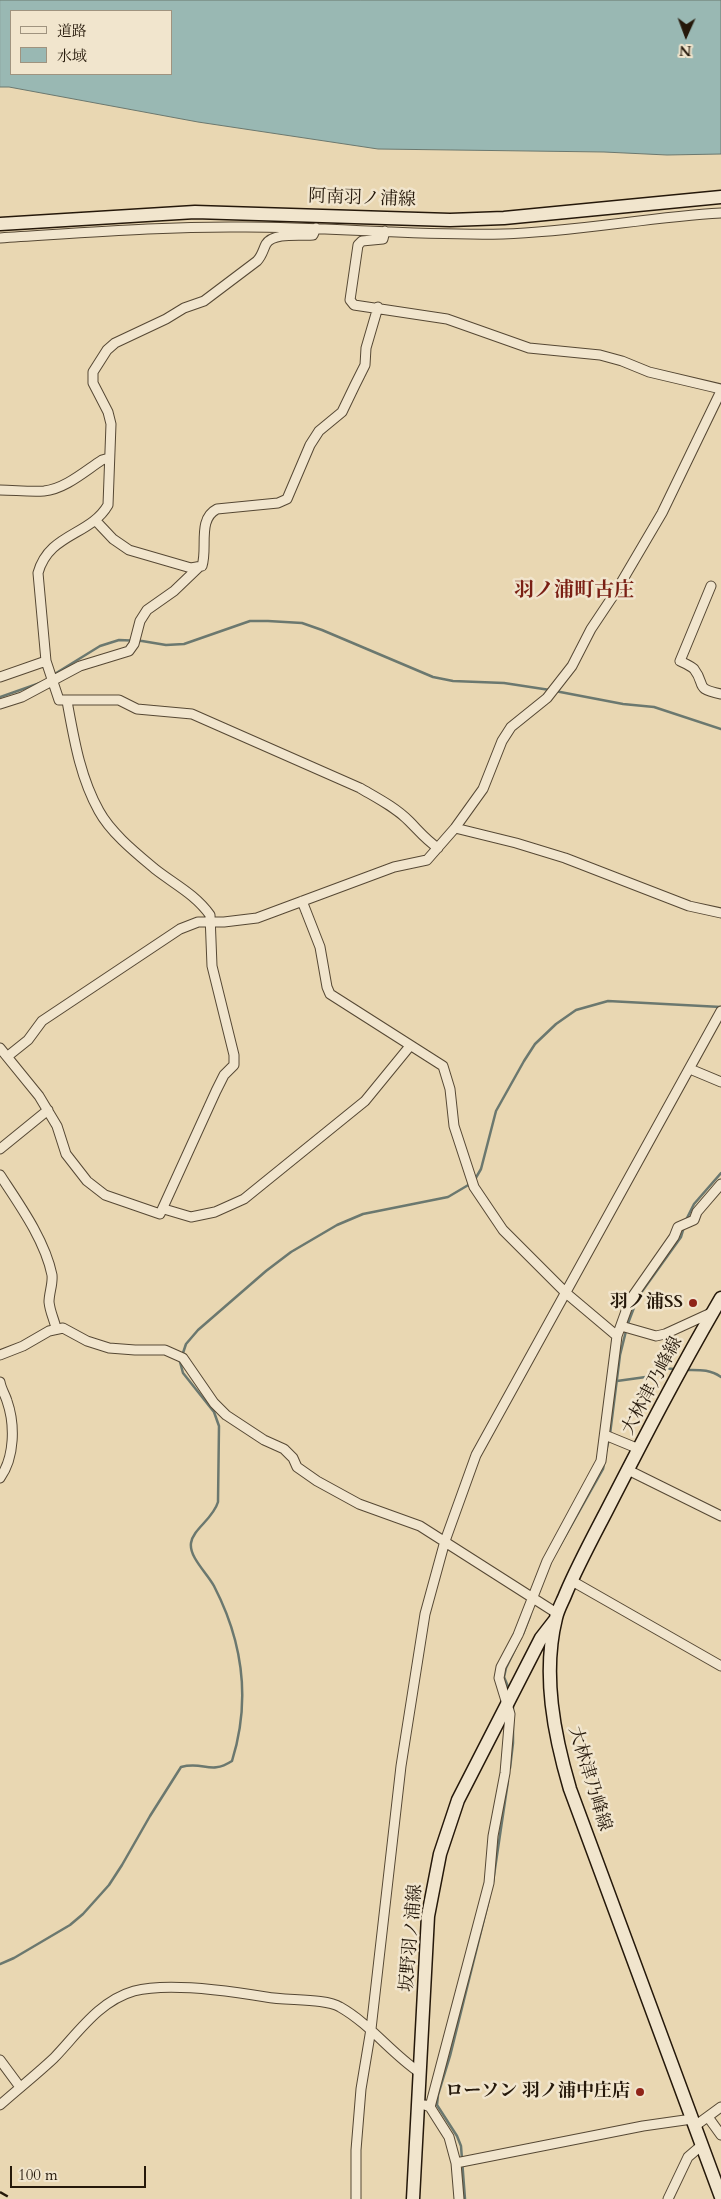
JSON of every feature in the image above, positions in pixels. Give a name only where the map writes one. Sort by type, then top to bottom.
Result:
[{"type":"main road","name":"阿南羽ノ浦線","points":[[0,224],[195,212],[477,220],[721,197]]},
{"type":"main road","name":"大林津乃峰線","points":[[721,1298],[639,1449],[572,1581],[557,1616],[552,1641],[551,1677],[552,1712],[557,1746],[570,1789],[721,2197]]},
{"type":"main road","name":"坂野羽ノ浦線","points":[[413,2199],[424,2104],[419,2072],[428,1916],[440,1854],[458,1800],[541,1638],[557,1616]]},
{"type":"street","points":[[0,238],[163,228],[316,228],[450,234],[535,232],[670,216],[721,213]]},
{"type":"street","points":[[316,228],[313,235],[274,238],[267,242],[262,255],[257,261],[204,301],[184,308],[157,324],[115,343],[107,350],[93,372],[92,383],[108,412],[111,424],[108,505],[96,520],[64,537],[56,544],[40,566],[38,572],[46,661],[59,700],[119,700],[136,709],[192,714],[360,788],[410,821],[424,838],[438,848]]},
{"type":"street","points":[[8,1056],[28,1040],[42,1021],[180,929],[198,922],[257,918],[394,867],[427,860],[455,828],[483,789],[502,741],[511,727],[526,717],[552,694],[572,666],[591,629],[615,593],[662,513],[721,390],[649,372],[622,361],[600,355],[529,348],[447,319],[378,307],[354,305],[350,300],[358,245],[362,241],[383,239],[385,231]]},
{"type":"street","points":[[0,704],[22,697],[80,666],[129,651],[135,639],[140,621],[147,610],[174,591],[202,566],[205,558],[206,520],[211,512],[217,509],[278,503],[287,499],[310,445],[319,431],[342,412],[356,385],[365,365],[366,348],[378,307]]},
{"type":"street","points":[[0,490],[44,491],[52,489],[63,485],[102,460],[109,458]]},
{"type":"street","points":[[96,520],[114,539],[129,550],[191,568],[198,568]]},
{"type":"street","points":[[711,586],[680,661],[693,668],[701,687],[706,691],[721,694]]},
{"type":"street","points":[[0,678],[46,661]]},
{"type":"street","points":[[0,1048],[48,1110],[57,1126],[66,1154],[88,1181],[105,1195],[160,1214],[164,1209],[216,1091],[224,1076],[234,1065],[234,1055],[212,966],[210,915],[186,890],[155,869],[118,834],[99,812],[75,747],[67,701]]},
{"type":"street","points":[[455,828],[516,843],[565,858],[689,906],[721,913]]},
{"type":"street","points":[[302,901],[320,947],[330,994],[443,1066],[450,1089],[454,1126],[474,1187],[503,1230],[566,1293],[617,1336]]},
{"type":"street","points":[[356,2199],[356,2150],[361,2089],[371,2029],[402,1766],[425,1614],[445,1541],[476,1455],[721,1012]]},
{"type":"street","points":[[164,1209],[191,1217],[215,1212],[244,1199],[365,1101],[410,1046]]},
{"type":"street","points":[[690,1069],[721,1082]]},
{"type":"street","points":[[0,1149],[48,1110]]},
{"type":"street","points":[[0,1175],[16,1198],[47,1254],[52,1278],[49,1300],[56,1328]]},
{"type":"street","points":[[459,2199],[456,2163],[449,2137],[424,2104],[489,1883],[493,1836],[505,1774],[510,1714],[508,1702],[504,1698],[499,1678],[500,1667],[535,1601],[547,1561],[594,1476],[600,1461],[617,1336],[636,1289],[674,1236],[678,1227],[694,1220],[697,1212],[721,1184]]},
{"type":"street","points":[[620,1326],[656,1336],[665,1334],[713,1312]]},
{"type":"street","points":[[0,1355],[56,1328],[63,1328],[88,1341],[109,1348],[166,1350],[180,1356],[214,1403],[226,1415],[264,1440],[284,1449],[293,1458],[297,1467],[317,1481],[359,1504],[420,1526],[557,1616]]},
{"type":"street","points":[[0,1382],[7,1400],[12,1424],[11,1449],[0,1478]]},
{"type":"street","points":[[605,1435],[639,1449]]},
{"type":"street","points":[[628,1470],[721,1516]]},
{"type":"street","points":[[572,1581],[721,1666]]},
{"type":"street","points":[[0,2105],[53,2058],[94,2014],[117,1998],[134,1991],[155,1988],[194,1988],[231,1991],[284,2000],[327,2002],[339,2006],[371,2029],[419,2072]]},
{"type":"street","points":[[0,2060],[20,2087]]},
{"type":"street","points":[[456,2163],[643,2126],[694,2123],[708,2117],[721,2107]]},
{"type":"street","points":[[708,2117],[721,2136]]},
{"type":"street","points":[[668,2199],[688,2157],[702,2144]]},
{"type":"water","points":[[0,0],[721,0],[721,154],[667,155],[604,152],[378,149],[198,122],[9,87],[0,87]]},
{"type":"waterway","points":[[53,675],[100,646],[119,640],[166,645],[184,644],[250,621],[268,621],[302,623],[433,677],[453,681],[504,683],[550,690]]},
{"type":"waterway","points":[[0,697],[40,683]]},
{"type":"waterway","points":[[555,691],[623,704],[654,707],[721,729]]},
{"type":"waterway","points":[[474,1181],[481,1169],[496,1111],[535,1044],[556,1024],[576,1010],[608,1001],[721,1007]]},
{"type":"waterway","points":[[686,1220],[694,1204],[721,1173]]},
{"type":"waterway","points":[[0,1964],[14,1958],[70,1925],[83,1914],[109,1885],[181,1767],[196,1765],[218,1767],[232,1761],[238,1738],[242,1694],[237,1650],[232,1628],[224,1607],[214,1586],[191,1548],[195,1533],[212,1514],[218,1502],[219,1426],[214,1412],[183,1373],[180,1362],[186,1344],[198,1330],[266,1271],[291,1252],[337,1225],[363,1214],[448,1197],[470,1184]]},
{"type":"waterway","points":[[627,1326],[638,1297],[681,1237],[684,1227]]},
{"type":"waterway","points":[[610,1434],[620,1355],[626,1331]]},
{"type":"waterway","points":[[617,1381],[653,1376],[657,1368],[675,1369]]},
{"type":"waterway","points":[[686,1370],[709,1371],[721,1377]]},
{"type":"waterway","points":[[606,1451],[609,1439]]},
{"type":"waterway","points":[[558,1549],[603,1469],[604,1464]]},
{"type":"waterway","points":[[523,1634],[530,1616]]},
{"type":"waterway","points":[[509,1689],[504,1677],[506,1668],[520,1639]]},
{"type":"waterway","points":[[510,1768],[513,1743],[513,1702]]},
{"type":"waterway","points":[[493,1882],[508,1781]]},
{"type":"waterway","points":[[465,2199],[461,2146],[457,2136],[437,2105],[489,1899]]},
{"type":"railway","points":[[0,2192],[12,2199]]},
{"type":"place","name":"羽ノ浦SS","points":[[693,1303]]},
{"type":"place","name":"ローソン 羽ノ浦中庄店","points":[[640,2092]]},
{"type":"district","name":"羽ノ浦町古庄","points":[[574,591]]}]
